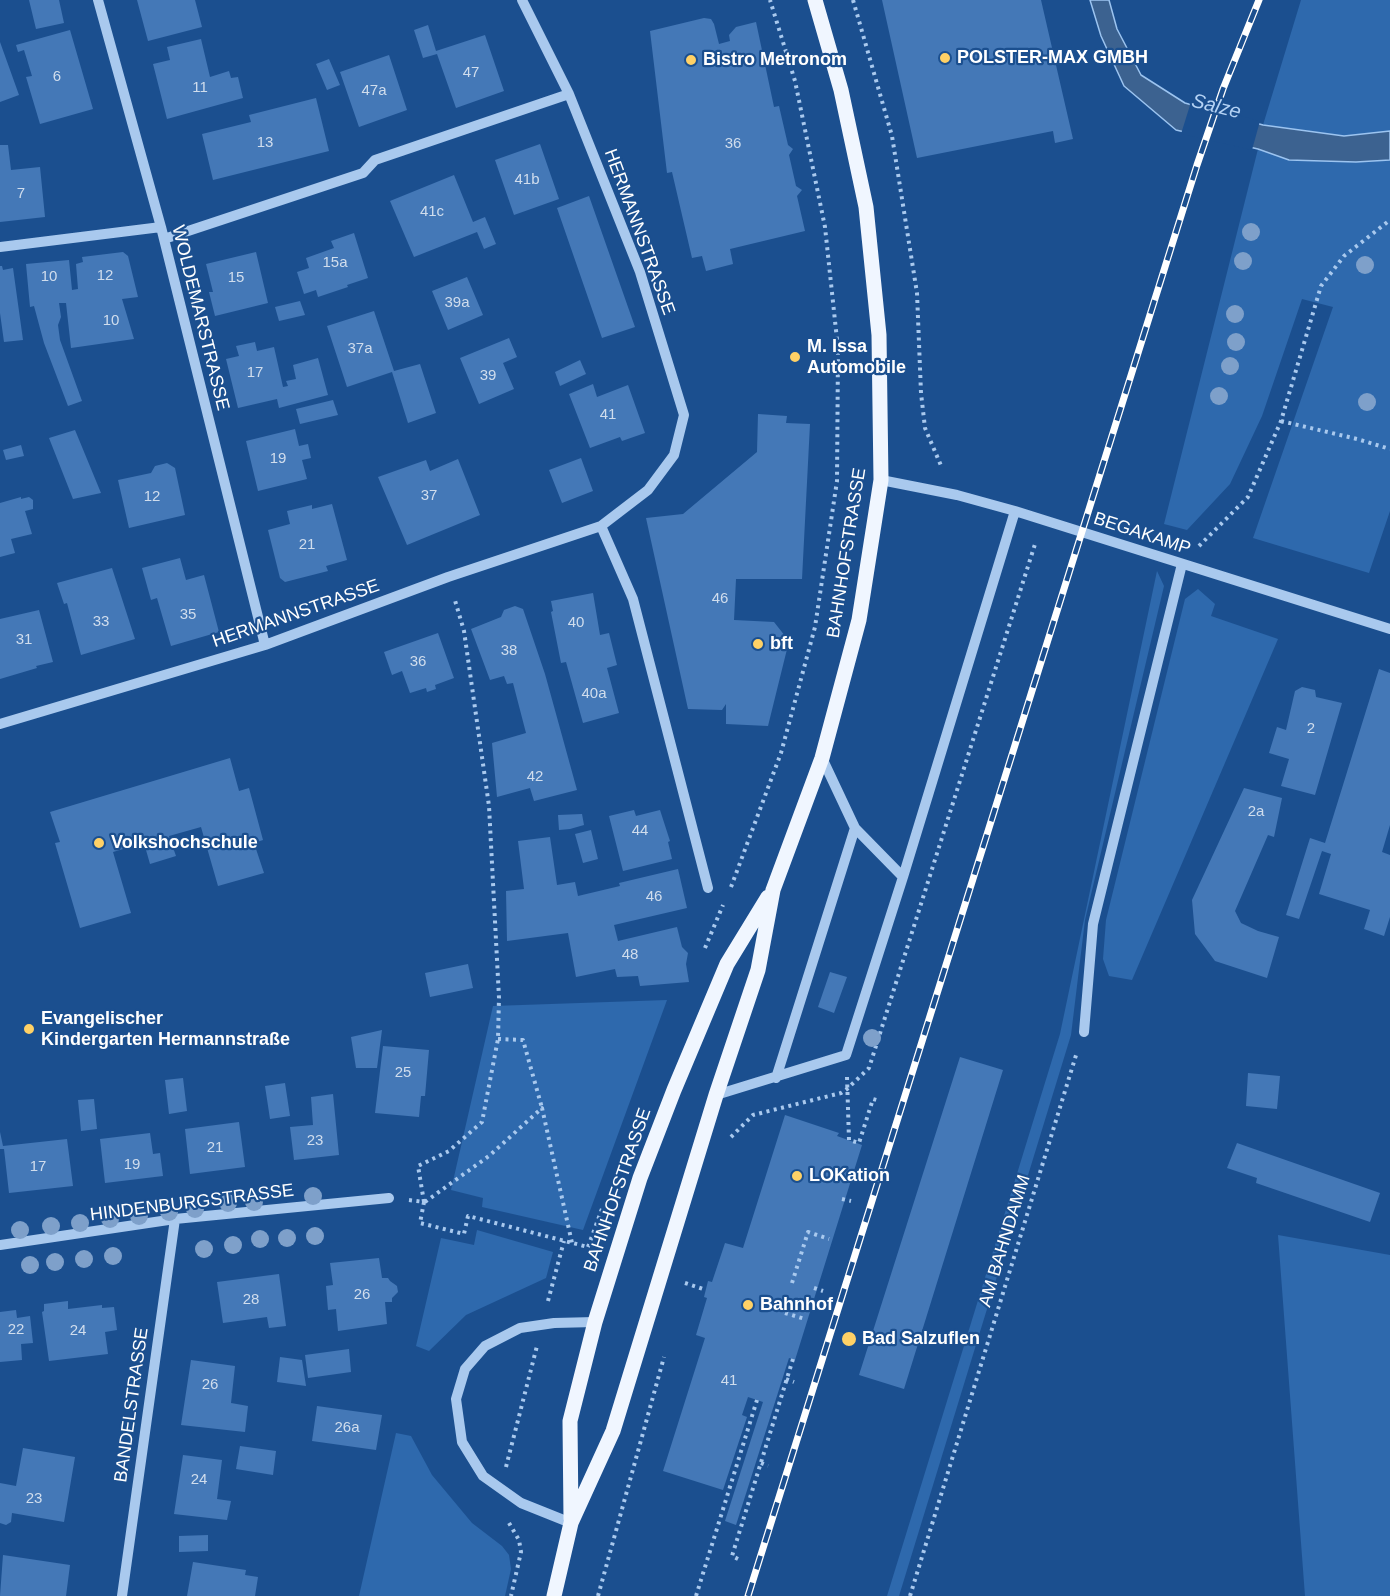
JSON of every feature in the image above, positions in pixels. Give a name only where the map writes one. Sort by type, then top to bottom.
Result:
[{"type":"main road","name":"BAHNHOFSTRASSE","points":[[554,1596],[571,1523],[613,1431],[716,1095],[758,970],[773,890],[822,758],[858,620],[881,480],[879,335],[866,207],[841,90],[815,0]]},
{"type":"main road","name":"BAHNHOFSTRASSE","points":[[571,1523],[570,1421],[595,1322],[640,1178],[727,964],[773,890]]},
{"type":"street","name":"WOLDEMARSTRASSE","points":[[98,0],[161,227],[265,645]]},
{"type":"street","name":"HERMANNSTRASSE","points":[[0,724],[265,645],[448,577],[600,526],[648,490],[674,455],[684,415],[640,272],[569,94],[522,0]]},
{"type":"street","points":[[164,239],[363,173],[375,160],[569,94]]},
{"type":"street","points":[[0,247],[161,227]]},
{"type":"street","name":"BEGAKAMP","points":[[881,480],[957,495],[1390,629]]},
{"type":"street","points":[[716,1095],[846,1055],[1015,512]]},
{"type":"street","points":[[600,526],[633,598],[708,888]]},
{"type":"street","points":[[1084,1032],[1093,924],[1182,564]]},
{"type":"street","points":[[822,758],[855,828],[903,877]]},
{"type":"street","points":[[776,1078],[855,828]]},
{"type":"street","name":"HINDENBURGSTRASSE","points":[[0,1245],[175,1219],[389,1198]]},
{"type":"street","name":"BANDELSTRASSE","points":[[122,1596],[175,1219]]},
{"type":"street","points":[[571,1523],[521,1503],[483,1476],[462,1442],[456,1399],[465,1369],[485,1346],[520,1328],[595,1322]]},
{"type":"path","points":[[737,874],[781,753],[815,627],[837,481],[838,349],[825,227],[795,81],[770,0]]},
{"type":"path","points":[[853,0],[892,136],[917,293],[921,393],[925,428],[935,455],[957,495]]},
{"type":"path","points":[[1182,564],[1248,497],[1281,421],[1321,286],[1344,256],[1390,220]]},
{"type":"path","points":[[1281,421],[1357,439],[1390,450]]},
{"type":"path","points":[[448,577],[464,632],[489,806],[499,998],[498,1039],[483,1122],[449,1151],[418,1166],[424,1202],[489,1156],[542,1108]]},
{"type":"path","name":"AM BAHNDAMM","points":[[910,1596],[1084,1032]]},
{"type":"path","points":[[498,1039],[523,1040],[542,1108],[572,1243]]},
{"type":"path","points":[[846,1055],[849,1140],[859,1143],[873,1099],[880,1101]]},
{"type":"path","points":[[842,1199],[851,1201]]},
{"type":"path","points":[[420,1222],[464,1234],[468,1216],[588,1247]]},
{"type":"path","points":[[792,1283],[808,1232],[829,1239]]},
{"type":"path","points":[[511,1596],[521,1552],[519,1540],[500,1506],[500,1488],[564,1241]]},
{"type":"path","points":[[687,1275],[685,1283],[706,1290]]},
{"type":"path","points":[[814,1288],[823,1291]]},
{"type":"path","points":[[785,1313],[805,1319]]},
{"type":"path","points":[[598,1596],[666,1351]]},
{"type":"path","points":[[738,1558],[732,1556],[792,1359]]},
{"type":"path","points":[[786,1379],[794,1382]]},
{"type":"path","points":[[696,1596],[757,1400]]},
{"type":"path","points":[[760,1463],[768,1466]]},
{"type":"shaded area","points":[[1090,0],[1109,0],[1117,29],[1141,75],[1185,103],[1263,125],[1344,136],[1390,131],[1390,160],[1356,162],[1289,160],[1258,149],[1176,130],[1124,86],[1101,36]]},
{"type":"shaded area","points":[[1301,0],[1390,0],[1390,131],[1344,136],[1263,125]]},
{"type":"shaded area","points":[[1258,149],[1289,160],[1356,162],[1390,160],[1390,511],[1369,573],[1253,538],[1333,307],[1302,299],[1262,416],[1230,484],[1187,530],[1164,524]]},
{"type":"shaded area","points":[[1157,571],[1164,586],[1085,920],[1071,1035],[899,1596],[887,1596],[1060,1034]]},
{"type":"shaded area","points":[[1198,589],[1215,604],[1211,616],[1278,639],[1132,980],[1109,976],[1103,959],[1106,920],[1185,599]]},
{"type":"shaded area","points":[[667,1000],[583,1230],[482,1207],[483,1198],[451,1190],[493,1006]]},
{"type":"shaded area","points":[[477,1230],[553,1252],[546,1278],[466,1315],[429,1351],[416,1346],[441,1238],[474,1245]]},
{"type":"shaded area","points":[[1278,1235],[1390,1255],[1390,1596],[1305,1596]]},
{"type":"shaded area","points":[[396,1433],[411,1436],[432,1475],[472,1523],[502,1546],[509,1555],[511,1569],[505,1596],[359,1596]]},
{"type":"pier","points":[[1191,102],[1260,121],[1252,150],[1181,134]]},
{"type":"building","points":[[29,0],[59,0],[64,23],[36,29]]},
{"type":"building","points":[[137,0],[195,0],[202,27],[148,41]]},
{"type":"building","points":[[882,0],[1041,0],[1073,139],[1055,143],[1053,131],[917,158]]},
{"type":"building","points":[[704,18],[711,19],[714,24],[719,44],[730,41],[729,35],[736,27],[756,22],[774,107],[779,106],[788,145],[793,149],[789,155],[796,186],[802,190],[797,196],[805,231],[730,249],[733,264],[706,271],[702,256],[692,258],[672,172],[667,173],[650,31]]},
{"type":"building","points":[[428,25],[436,51],[485,35],[504,91],[456,108],[437,54],[423,58],[414,30]]},
{"type":"building","points":[[70,30],[93,109],[40,124],[26,77],[32,76],[24,50],[18,52],[16,45]]},
{"type":"building","points":[[201,39],[210,77],[229,71],[231,78],[238,77],[243,98],[167,119],[153,64],[170,60],[167,47]]},
{"type":"building","points":[[0,42],[19,95],[0,102]]},
{"type":"building","points":[[389,55],[407,110],[359,127],[340,72]]},
{"type":"building","points":[[329,59],[340,85],[327,90],[316,64]]},
{"type":"building","points":[[316,98],[329,151],[213,180],[202,134],[251,122],[249,115]]},
{"type":"building","points":[[540,144],[559,199],[514,215],[495,160]]},
{"type":"building","points":[[0,145],[8,145],[11,170],[40,167],[45,217],[0,222]]},
{"type":"building","points":[[454,175],[473,222],[485,217],[496,244],[484,249],[477,232],[414,257],[390,201]]},
{"type":"building","points":[[589,196],[635,327],[602,338],[557,208]]},
{"type":"building","points":[[354,233],[368,278],[318,297],[316,290],[304,294],[297,272],[309,268],[306,258],[334,248],[331,241]]},
{"type":"building","points":[[123,252],[128,256],[138,297],[122,299],[134,339],[71,348],[66,303],[59,303],[60,340],[82,401],[68,406],[44,343],[34,306],[30,307],[26,264],[69,260],[72,290],[78,289],[76,264],[83,262],[82,257]]},
{"type":"building","points":[[256,252],[268,303],[215,316],[209,292],[213,292],[206,264]]},
{"type":"building","points":[[0,266],[3,270],[13,268],[23,340],[4,342],[0,313]]},
{"type":"building","points":[[467,277],[483,315],[448,330],[432,291]]},
{"type":"building","points":[[300,301],[305,315],[279,321],[275,307]]},
{"type":"building","points":[[374,311],[394,371],[420,364],[436,413],[408,423],[392,372],[347,387],[327,326]]},
{"type":"building","points":[[509,338],[517,357],[503,363],[514,389],[479,404],[460,358]]},
{"type":"building","points":[[255,342],[257,351],[274,347],[283,387],[288,386],[286,381],[296,379],[293,365],[318,358],[328,395],[279,408],[277,399],[238,408],[226,359],[239,356],[236,346]]},
{"type":"building","points":[[580,360],[586,374],[560,386],[555,372]]},
{"type":"building","points":[[593,384],[597,397],[628,385],[645,433],[622,441],[620,437],[590,448],[569,394]]},
{"type":"building","points":[[333,400],[338,415],[300,424],[296,409]]},
{"type":"building","points":[[758,414],[787,416],[786,423],[810,424],[802,579],[736,579],[734,620],[774,622],[789,641],[768,726],[726,724],[726,704],[722,710],[688,709],[646,518],[683,514],[757,452]]},
{"type":"building","points":[[295,429],[299,446],[308,444],[311,458],[302,460],[307,479],[258,491],[246,441]]},
{"type":"building","points":[[75,430],[101,493],[73,499],[49,438]]},
{"type":"building","points":[[21,445],[24,456],[6,460],[3,450]]},
{"type":"building","points":[[581,458],[593,491],[562,503],[549,470]]},
{"type":"building","points":[[458,459],[480,515],[407,545],[378,477],[426,460],[430,471]]},
{"type":"building","points":[[167,463],[175,468],[185,515],[129,528],[118,480],[151,473],[155,466]]},
{"type":"building","points":[[21,497],[21,499],[29,497],[33,500],[33,509],[25,511],[32,534],[11,539],[15,553],[0,557],[0,503]]},
{"type":"building","points":[[332,504],[347,560],[326,566],[328,571],[285,582],[280,578],[268,530],[290,524],[287,511],[312,505],[312,509]]},
{"type":"building","points":[[180,558],[186,580],[204,575],[219,632],[171,646],[157,598],[151,600],[142,568]]},
{"type":"building","points":[[112,568],[135,639],[81,655],[67,603],[64,604],[57,583]]},
{"type":"building","points":[[593,593],[600,635],[609,633],[617,665],[607,668],[619,713],[583,723],[566,662],[561,663],[551,601]]},
{"type":"building","points":[[515,606],[523,609],[545,674],[577,790],[534,801],[530,788],[497,797],[492,743],[526,733],[513,683],[507,684],[504,676],[490,680],[471,629],[501,617],[504,610]]},
{"type":"building","points":[[39,610],[53,662],[0,679],[0,619]]},
{"type":"building","points":[[438,633],[454,678],[435,685],[436,689],[427,692],[426,688],[410,693],[402,671],[392,675],[384,652]]},
{"type":"building","points":[[1379,669],[1390,673],[1390,825],[1382,852],[1390,855],[1390,917],[1384,936],[1364,929],[1370,910],[1319,894],[1331,854],[1322,851],[1299,919],[1286,915],[1310,838],[1325,843]]},
{"type":"building","points":[[1302,687],[1315,690],[1316,697],[1342,703],[1315,795],[1281,786],[1289,759],[1269,753],[1277,727],[1286,730],[1295,691]]},
{"type":"building","name":"Volkshochschule","points":[[230,758],[239,791],[249,788],[263,840],[254,843],[264,873],[218,886],[201,827],[169,836],[176,856],[150,864],[144,843],[113,852],[131,913],[80,928],[55,843],[60,842],[50,812]]},
{"type":"building","points":[[1244,788],[1282,798],[1274,837],[1268,835],[1235,911],[1241,923],[1279,937],[1267,978],[1215,961],[1195,934],[1192,900]]},
{"type":"building","points":[[634,810],[636,816],[660,810],[670,841],[668,842],[672,859],[623,871],[609,816]]},
{"type":"building","points":[[582,814],[584,825],[559,830],[558,815]]},
{"type":"building","points":[[591,830],[598,859],[583,863],[575,834]]},
{"type":"building","points":[[550,837],[557,885],[575,882],[578,896],[620,886],[619,883],[678,869],[687,908],[614,925],[618,941],[677,927],[682,947],[688,953],[686,964],[689,982],[640,986],[638,976],[617,977],[615,969],[576,977],[568,933],[507,941],[506,891],[524,889],[518,841]]},
{"type":"building","points":[[468,964],[473,988],[430,997],[425,973]]},
{"type":"building","points":[[830,972],[847,977],[834,1013],[818,1007]]},
{"type":"building","points":[[382,1030],[377,1068],[356,1068],[351,1037]]},
{"type":"building","points":[[383,1046],[429,1050],[425,1096],[421,1096],[419,1117],[375,1113]]},
{"type":"building","points":[[960,1057],[1003,1070],[904,1389],[859,1375]]},
{"type":"building","points":[[1248,1073],[1280,1076],[1277,1109],[1246,1106]]},
{"type":"building","points":[[183,1078],[187,1111],[169,1114],[165,1080]]},
{"type":"building","points":[[285,1083],[290,1116],[270,1119],[265,1086]]},
{"type":"building","points":[[333,1094],[339,1155],[294,1160],[290,1127],[313,1125],[311,1097]]},
{"type":"building","points":[[94,1099],[97,1129],[81,1131],[78,1100]]},
{"type":"building","points":[[785,1115],[839,1133],[837,1136],[862,1145],[795,1360],[789,1358],[736,1525],[725,1521],[763,1402],[748,1397],[742,1415],[747,1417],[723,1490],[663,1471],[705,1338],[696,1335],[707,1298],[704,1297],[708,1281],[712,1282],[725,1243],[743,1248]]},
{"type":"building","points":[[239,1122],[245,1167],[190,1174],[185,1129]]},
{"type":"building","points":[[0,1132],[3,1146],[67,1139],[73,1186],[9,1193],[4,1149],[0,1149]]},
{"type":"building","points":[[150,1133],[153,1154],[160,1153],[163,1176],[105,1183],[100,1139]]},
{"type":"building","points":[[1237,1143],[1380,1193],[1370,1222],[1256,1183],[1257,1178],[1227,1168]]},
{"type":"building","points":[[379,1258],[382,1278],[388,1278],[397,1286],[398,1292],[392,1298],[392,1302],[385,1302],[387,1324],[338,1331],[336,1309],[328,1310],[326,1286],[333,1285],[330,1263]]},
{"type":"building","points":[[279,1274],[286,1326],[269,1328],[267,1317],[223,1323],[217,1282]]},
{"type":"building","points":[[68,1301],[68,1309],[102,1305],[102,1308],[114,1307],[117,1330],[105,1332],[108,1354],[49,1361],[42,1312],[44,1304]]},
{"type":"building","points":[[16,1310],[17,1318],[30,1316],[33,1343],[21,1344],[22,1360],[0,1362],[0,1312]]},
{"type":"building","points":[[349,1349],[351,1372],[308,1378],[305,1355]]},
{"type":"building","points":[[280,1357],[302,1360],[306,1386],[277,1382]]},
{"type":"building","points":[[191,1360],[235,1366],[231,1403],[248,1406],[245,1432],[181,1425]]},
{"type":"building","points":[[317,1406],[382,1415],[376,1450],[312,1441]]},
{"type":"building","points":[[240,1446],[276,1451],[273,1475],[236,1469]]},
{"type":"building","points":[[23,1448],[75,1457],[64,1522],[12,1513],[11,1522],[6,1525],[0,1523],[0,1483],[16,1486]]},
{"type":"building","points":[[183,1455],[222,1460],[217,1499],[231,1501],[227,1520],[174,1514]]},
{"type":"building","points":[[208,1535],[208,1551],[179,1552],[179,1536]]},
{"type":"building","points":[[3,1555],[70,1565],[66,1596],[0,1596]]},
{"type":"building","points":[[193,1562],[246,1570],[245,1575],[258,1577],[255,1596],[187,1596]]},
{"type":"railway","points":[[748,1596],[1197,165],[1223,89],[1259,0]]},
{"type":"place","name":"POLSTER-MAX GMBH","points":[[945,58]]},
{"type":"place","name":"Bistro Metronom","points":[[691,60]]},
{"type":"place","name":"M. Issa Automobile","points":[[795,357]]},
{"type":"place","name":"bft","points":[[758,644]]},
{"type":"place","name":"Volkshochschule","points":[[99,843]]},
{"type":"place","name":"Evangelischer Kindergarten Hermannstraße","points":[[29,1029]]},
{"type":"place","name":"LOKation","points":[[797,1176]]},
{"type":"place","name":"Bahnhof","points":[[748,1305]]},
{"type":"place","name":"Bad Salzuflen","points":[[849,1339]]},
{"type":"water label","name":"Salze","points":[[1216,107]]}]
